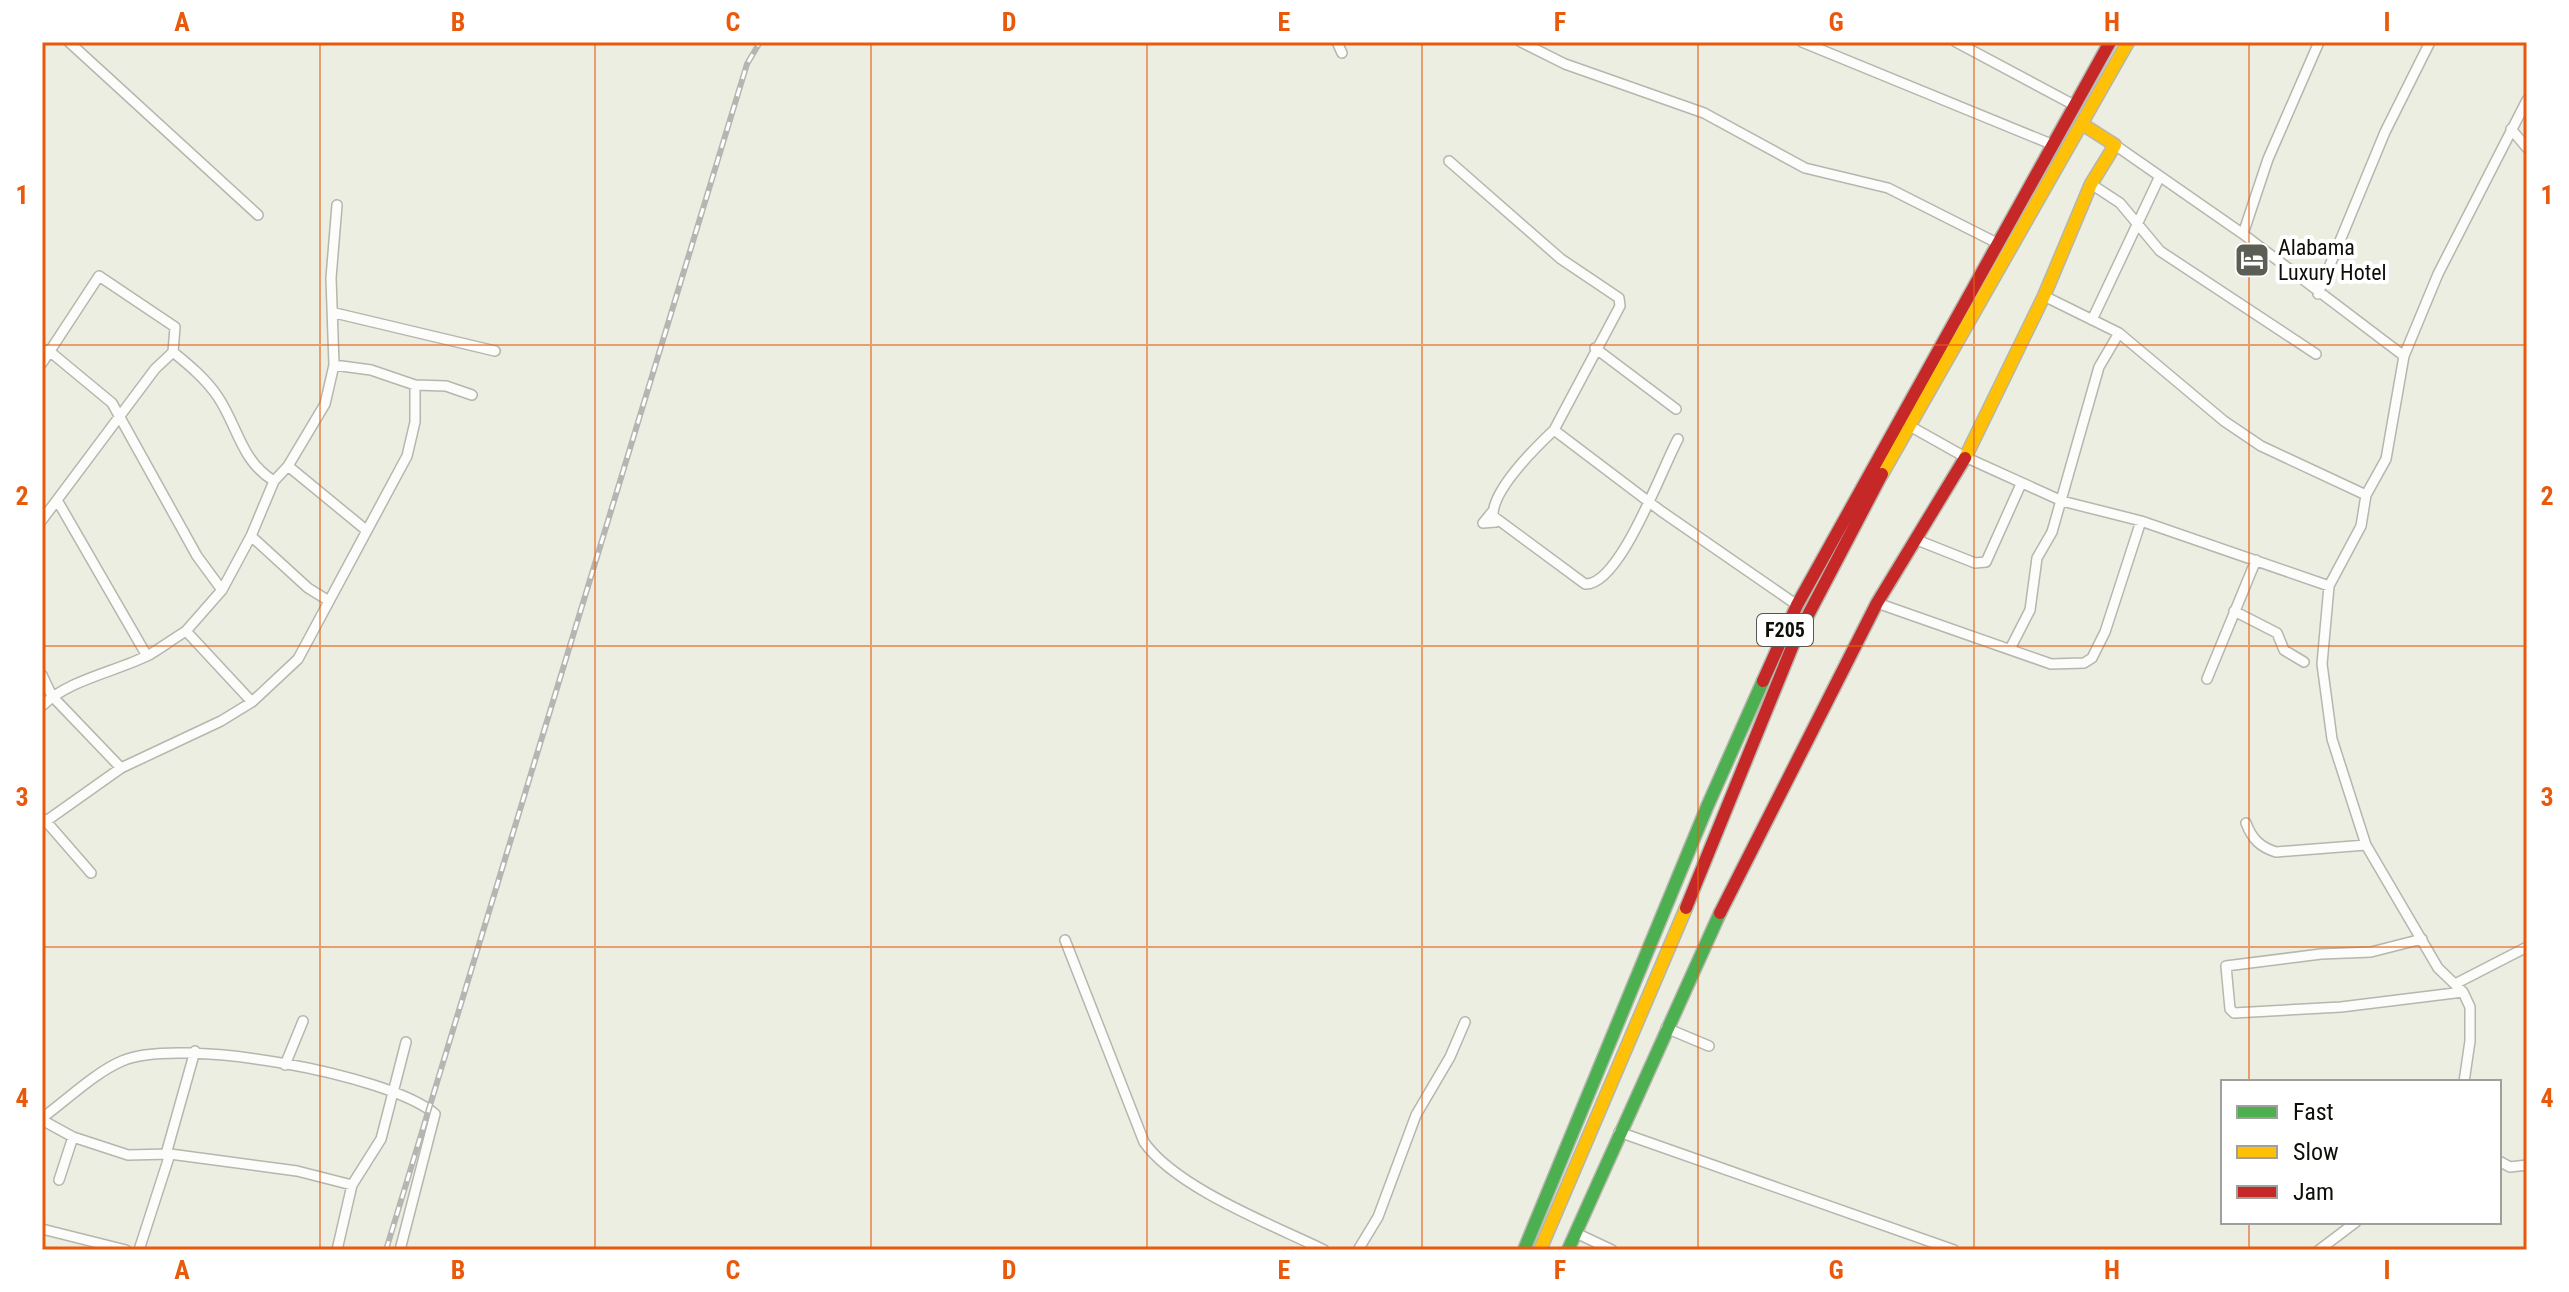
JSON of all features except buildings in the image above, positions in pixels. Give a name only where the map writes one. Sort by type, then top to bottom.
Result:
[{"type":"main road","name":"F205","points":[[1524,1250],[1707,807],[1797,605],[1957,312],[1999,244],[2051,144],[2110,42]]},
{"type":"main road","name":"F205","points":[[1540,1250],[1795,640],[1908,425],[2128,42]]},
{"type":"main road","points":[[1568,1250],[1666,1028],[1877,603],[1965,457],[2044,296],[2091,184],[2115,145],[2082,124]]},
{"type":"main road","points":[[1707,807],[1723,816]]},
{"type":"street","points":[[69,42],[258,215]]},
{"type":"street","points":[[1337,42],[1342,53]]},
{"type":"street","points":[[1521,42],[1565,64],[1704,113],[1805,168],[1888,188],[1999,244]]},
{"type":"street","points":[[1802,42],[2051,144]]},
{"type":"street","points":[[1956,42],[2074,105]]},
{"type":"street","points":[[2243,234],[2268,159],[2319,42]]},
{"type":"street","points":[[2318,294],[2385,132],[2430,42]]},
{"type":"street","points":[[2464,1080],[2470,1007],[2463,992],[2438,968],[2366,845],[2348,795],[2325,701],[2322,664],[2329,586],[2361,526],[2366,495],[2386,459],[2393,435],[2404,356],[2438,274],[2527,100]]},
{"type":"street","points":[[2511,129],[2527,148]]},
{"type":"street","points":[[2115,145],[2243,234],[2318,294],[2404,356]]},
{"type":"street","points":[[1449,161],[1561,259],[1614,292],[1620,306],[1554,430],[1527,455],[1494,517],[1567,573],[1585,584],[1594,584],[1605,577],[1618,557],[1649,503],[1678,439]]},
{"type":"street","points":[[2092,320],[2159,178]]},
{"type":"street","points":[[2091,184],[2120,203],[2160,251],[2316,354]]},
{"type":"street","points":[[42,706],[52,696],[112,667],[147,656],[186,631],[222,590],[251,536],[274,481],[288,466],[325,404],[334,365],[335,313],[331,278],[337,205]]},
{"type":"street","points":[[42,363],[99,276],[169,320],[175,327],[173,352],[155,369],[42,520]]},
{"type":"street","points":[[2044,296],[2119,333],[2224,421],[2261,446],[2366,495]]},
{"type":"street","points":[[335,313],[495,351]]},
{"type":"street","points":[[2010,649],[2030,610],[2037,558],[2052,532],[2099,367],[2119,333]]},
{"type":"street","points":[[1595,348],[1676,409]]},
{"type":"street","points":[[48,350],[112,403],[197,556],[222,590]]},
{"type":"street","points":[[173,352],[196,370],[219,398],[243,452],[274,481]]},
{"type":"street","points":[[334,365],[371,370],[415,385],[446,386],[472,395]]},
{"type":"street","points":[[91,873],[43,820],[121,768],[221,721],[252,702],[298,659],[407,456],[415,422],[415,385]]},
{"type":"street","points":[[1908,425],[1965,457],[2062,501],[2141,521],[2329,586]]},
{"type":"street","points":[[1554,430],[1649,503],[1797,605]]},
{"type":"street","points":[[288,466],[366,530]]},
{"type":"street","points":[[1917,540],[1975,563],[1986,562],[2021,484]]},
{"type":"street","points":[[57,500],[147,656]]},
{"type":"street","points":[[1877,603],[2051,664],[2084,663],[2092,658],[2105,632],[2141,521]]},
{"type":"street","points":[[251,536],[308,588],[329,601]]},
{"type":"street","points":[[2207,679],[2256,560]]},
{"type":"street","points":[[2234,611],[2277,633],[2284,650],[2304,662]]},
{"type":"street","points":[[186,631],[252,702]]},
{"type":"street","points":[[42,675],[52,696],[121,768]]},
{"type":"street","points":[[2246,823],[2250,834],[2262,848],[2276,852],[2366,845]]},
{"type":"street","points":[[2422,939],[2371,952],[2321,954],[2226,966],[2230,1009],[2234,1013],[2325,1008],[2463,992]]},
{"type":"street","points":[[1065,940],[1144,1142],[1156,1159],[1221,1200],[1324,1250]]},
{"type":"street","points":[[2455,984],[2527,947]]},
{"type":"street","points":[[285,1065],[303,1021]]},
{"type":"street","points":[[1358,1250],[1378,1217],[1416,1115],[1450,1057],[1465,1022]]},
{"type":"street","points":[[1666,1028],[1709,1046]]},
{"type":"street","points":[[337,1250],[352,1185],[381,1139],[406,1042]]},
{"type":"street","points":[[139,1250],[195,1051]]},
{"type":"street","points":[[352,1185],[297,1171],[168,1154],[128,1155],[73,1137],[42,1119],[120,1061],[152,1052],[195,1051],[285,1065],[392,1091],[418,1102],[435,1114],[400,1250]]},
{"type":"street","points":[[1619,1132],[1954,1250]]},
{"type":"street","points":[[59,1180],[73,1137]]},
{"type":"street","points":[[2501,1162],[2510,1167],[2527,1165]]},
{"type":"street","points":[[2319,1250],[2353,1224]]},
{"type":"street","points":[[42,1229],[126,1250]]},
{"type":"street","points":[[1576,1233],[1612,1250]]},
{"type":"railway","points":[[386,1250],[747,64],[760,42]]},
{"type":"traffic: fast","points":[[1524,1250],[1707,807],[1763,681]]},
{"type":"traffic: fast","points":[[1568,1250],[1720,913]]},
{"type":"traffic: slow","points":[[1882,474],[2128,42]]},
{"type":"traffic: slow","points":[[1965,458],[2044,296],[2091,184],[2115,145],[2082,124]]},
{"type":"traffic: slow","points":[[1540,1250],[1686,908]]},
{"type":"traffic: jam","points":[[1763,681],[1797,605],[2110,42]]},
{"type":"traffic: jam","points":[[1720,913],[1877,603],[1965,458]]},
{"type":"traffic: jam","points":[[1686,908],[1795,640],[1882,474]]},
{"type":"place","name":"Alabama Luxury Hotel","points":[[2252,260]]}]
